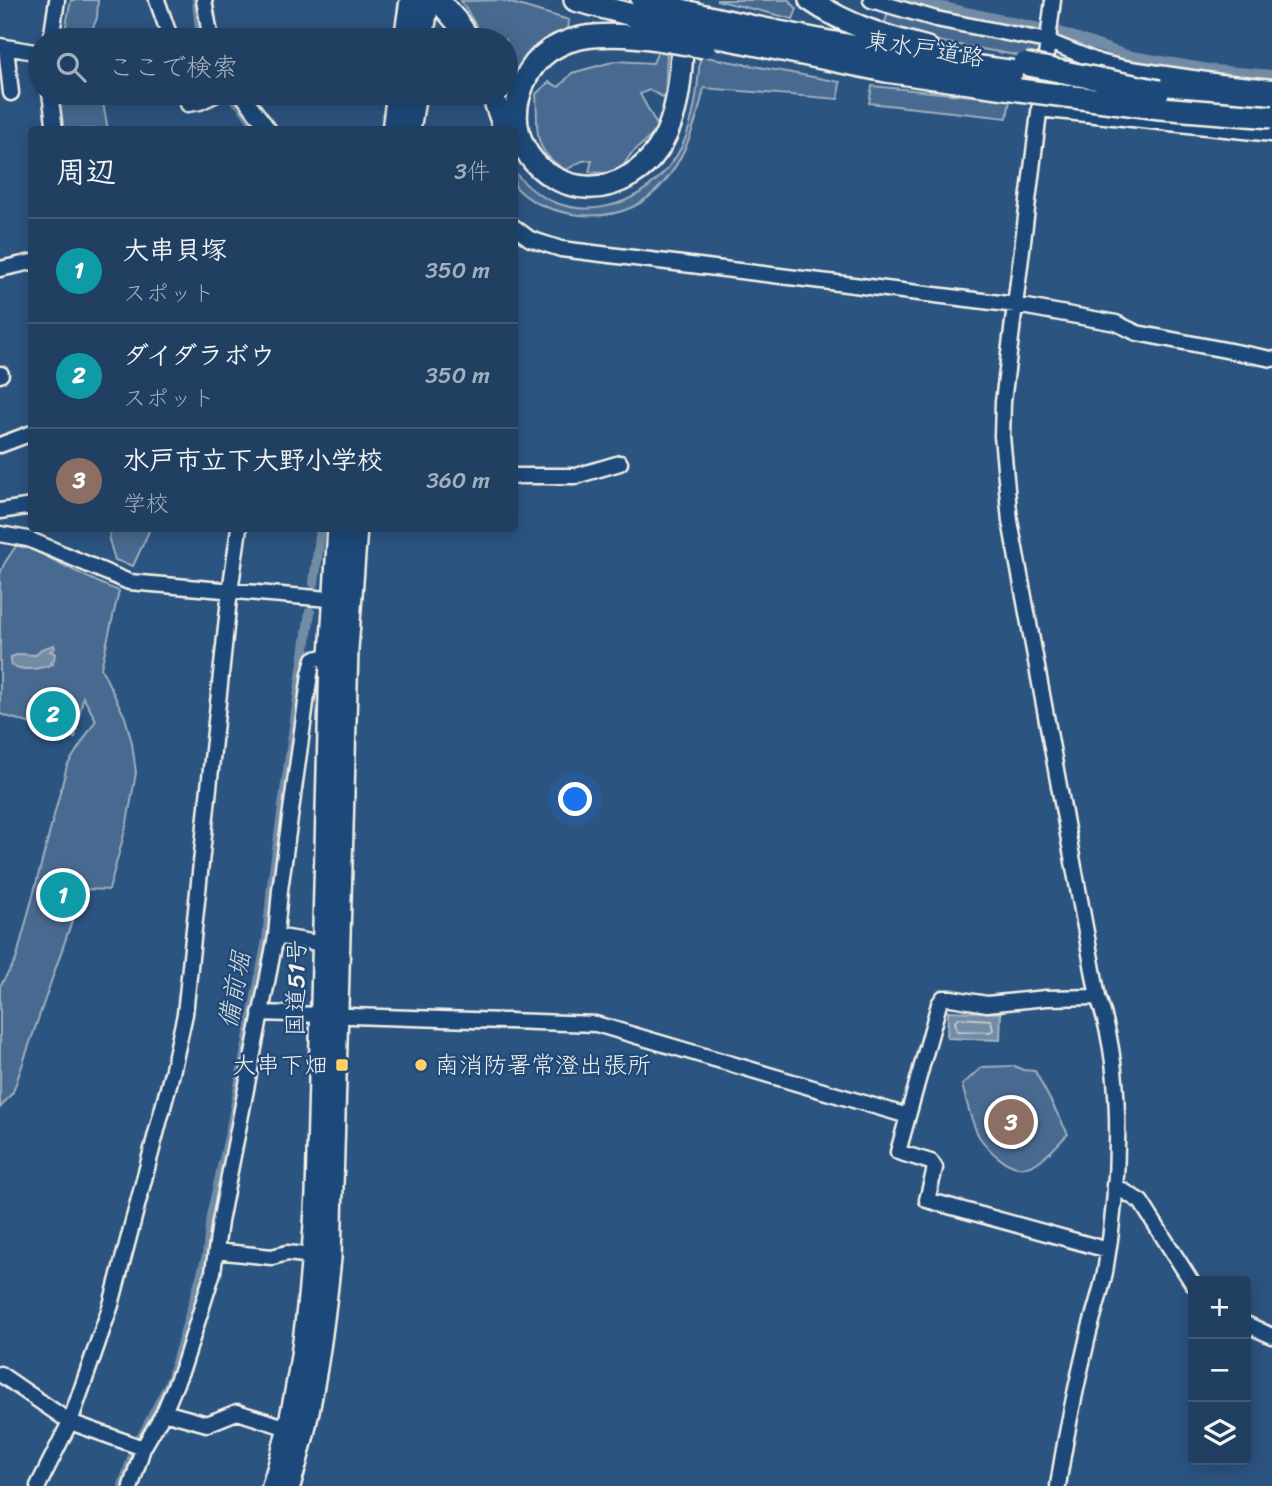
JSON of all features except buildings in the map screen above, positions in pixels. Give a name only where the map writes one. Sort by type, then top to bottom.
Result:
[{"type":"highway","points":[[407,28],[411,0]]},
{"type":"highway","points":[[424,28],[428,0]]},
{"type":"highway","name":"東水戸道路","points":[[575,0],[701,24],[885,76],[1022,76]]},
{"type":"highway","name":"東水戸道路","points":[[642,0],[673,18]]},
{"type":"highway","points":[[810,0],[834,16],[882,36],[1022,76],[1272,101]]},
{"type":"highway","points":[[443,5],[461,28]]},
{"type":"highway","points":[[518,105],[516,112],[521,140],[533,161],[543,171],[562,182],[582,187],[597,188],[620,182],[641,169],[662,142],[676,107],[682,53],[673,18]]},
{"type":"highway","points":[[518,103],[522,85],[534,65],[543,56],[565,43],[593,35],[630,35],[673,18],[701,24],[681,127],[660,162],[638,184],[622,193],[599,198],[578,197],[545,185],[525,168],[518,158]]},
{"type":"highway","name":"東水戸道路","points":[[701,24],[802,38],[1022,76],[1160,108],[1272,117]]},
{"type":"highway","points":[[394,126],[396,105]]},
{"type":"highway","points":[[410,126],[413,105]]},
{"type":"highway","points":[[496,105],[504,126]]},
{"type":"highway","name":"国道51号","points":[[289,1486],[311,1397],[326,1297],[333,1194],[326,599],[338,532]]},
{"type":"highway","name":"国道51号","points":[[272,1486],[288,1428],[303,1349],[313,1256],[329,1016],[323,944],[331,656],[326,599],[354,532]]},
{"type":"street","points":[[53,28],[57,0]]},
{"type":"street","points":[[157,0],[167,28]]},
{"type":"street","points":[[204,0],[209,28]]},
{"type":"street","points":[[872,0],[936,19],[1048,40],[1099,62],[1124,68],[1272,87]]},
{"type":"street","points":[[1052,0],[1003,402],[1002,436],[1010,521],[1098,997],[1106,1020],[1117,1112],[1108,1250],[1058,1486]]},
{"type":"street","points":[[11,93],[3,47],[28,51]]},
{"type":"street","points":[[52,105],[54,126]]},
{"type":"street","points":[[250,105],[266,126]]},
{"type":"street","points":[[1039,109],[1272,134]]},
{"type":"street","points":[[518,230],[530,239],[561,249],[1016,305],[1116,323],[1137,333],[1272,359]]},
{"type":"street","points":[[0,269],[28,263]]},
{"type":"street","points":[[0,444],[28,434]]},
{"type":"street","points":[[518,476],[576,476],[620,463]]},
{"type":"street","points":[[0,511],[28,507]]},
{"type":"street","points":[[38,1486],[70,1422],[111,1305],[185,1014],[238,532]]},
{"type":"street","points":[[0,534],[28,539],[129,582],[326,599]]},
{"type":"street","points":[[131,1486],[138,1446],[164,1412],[184,1364],[213,1272],[276,936],[310,674],[314,659],[331,656]]},
{"type":"street","points":[[276,936],[323,944]]},
{"type":"street","points":[[1098,997],[1046,998],[987,1004],[943,999],[939,1004],[898,1152],[931,1162],[935,1168],[927,1200],[1108,1250]]},
{"type":"street","points":[[260,1013],[605,1025],[908,1116]]},
{"type":"street","points":[[1114,1185],[1141,1202],[1188,1276]]},
{"type":"street","points":[[216,1251],[272,1256],[287,1253],[313,1256]]},
{"type":"street","points":[[1251,1326],[1272,1336]]},
{"type":"street","points":[[0,1374],[70,1422],[138,1446]]},
{"type":"street","points":[[164,1412],[207,1424],[237,1412],[288,1428]]},
{"type":"shaded area","points":[[71,0],[98,0],[97,18],[93,28],[65,28]]},
{"type":"shaded area","points":[[501,0],[569,20],[568,30],[531,53],[518,72],[518,28],[478,28],[461,1]]},
{"type":"shaded area","points":[[716,0],[789,0],[797,9],[793,19]]},
{"type":"shaded area","points":[[888,13],[946,29],[1039,44],[1038,59],[942,42],[884,25]]},
{"type":"shaded area","points":[[658,51],[667,52],[665,98],[649,90],[640,94],[659,129],[631,154],[621,169],[604,173],[589,172],[592,160],[582,161],[566,170],[554,163],[541,147],[537,129],[536,94],[549,82],[559,87],[572,73],[616,61],[653,63]]},
{"type":"shaded area","points":[[700,56],[840,82],[838,99],[704,88],[689,139],[678,162],[664,182],[647,199],[626,210],[601,215],[572,214],[548,208],[533,201],[518,189],[518,175],[534,191],[556,203],[580,208],[604,207],[627,200],[649,187],[667,169],[682,146],[690,125]]},
{"type":"shaded area","points":[[872,86],[1010,100],[1007,118],[869,103]]},
{"type":"shaded area","points":[[48,105],[103,105],[107,126],[49,126]]},
{"type":"shaded area","points":[[110,532],[149,532],[133,566],[115,560],[109,540]]},
{"type":"shaded area","points":[[18,543],[119,591],[101,668],[125,717],[136,773],[127,823],[109,890],[83,889],[13,1092],[0,1108],[0,986],[16,960],[67,766],[96,720],[83,697],[75,738],[0,714],[0,574]]},
{"type":"shaded area","points":[[1014,1066],[1035,1071],[1068,1134],[1041,1160],[1023,1167],[1016,1167],[1002,1160],[980,1138],[962,1085],[982,1067]]},
{"type":"water","points":[[54,645],[55,648],[50,651],[55,653],[51,662],[53,664],[32,669],[11,665],[11,657],[20,654],[36,655],[41,649]]},
{"type":"water","points":[[948,1011],[1001,1013],[1000,1040],[947,1038]]},
{"type":"waterway","name":"備前堀","points":[[197,0],[200,28]]},
{"type":"waterway","points":[[911,0],[1039,28]]},
{"type":"waterway","points":[[1057,31],[1126,55],[1214,70],[1272,75]]},
{"type":"waterway","name":"備前堀","points":[[241,105],[256,126]]},
{"type":"waterway","name":"備前堀","points":[[314,583],[320,532]]},
{"type":"waterway","name":"備前堀","points":[[123,1486],[134,1452],[171,1380],[207,1256],[211,1216],[231,1128],[267,940],[310,612]]},
{"type":"place","name":"ダイダラボウ","points":[[53,714]]},
{"type":"place","name":"大串貝塚","points":[[63,895]]},
{"type":"place","name":"大串下畑","points":[[342,1065]]},
{"type":"place","name":"南消防署常澄出張所","points":[[421,1065]]},
{"type":"place","name":"水戸市立下大野小学校","points":[[1011,1122]]}]
